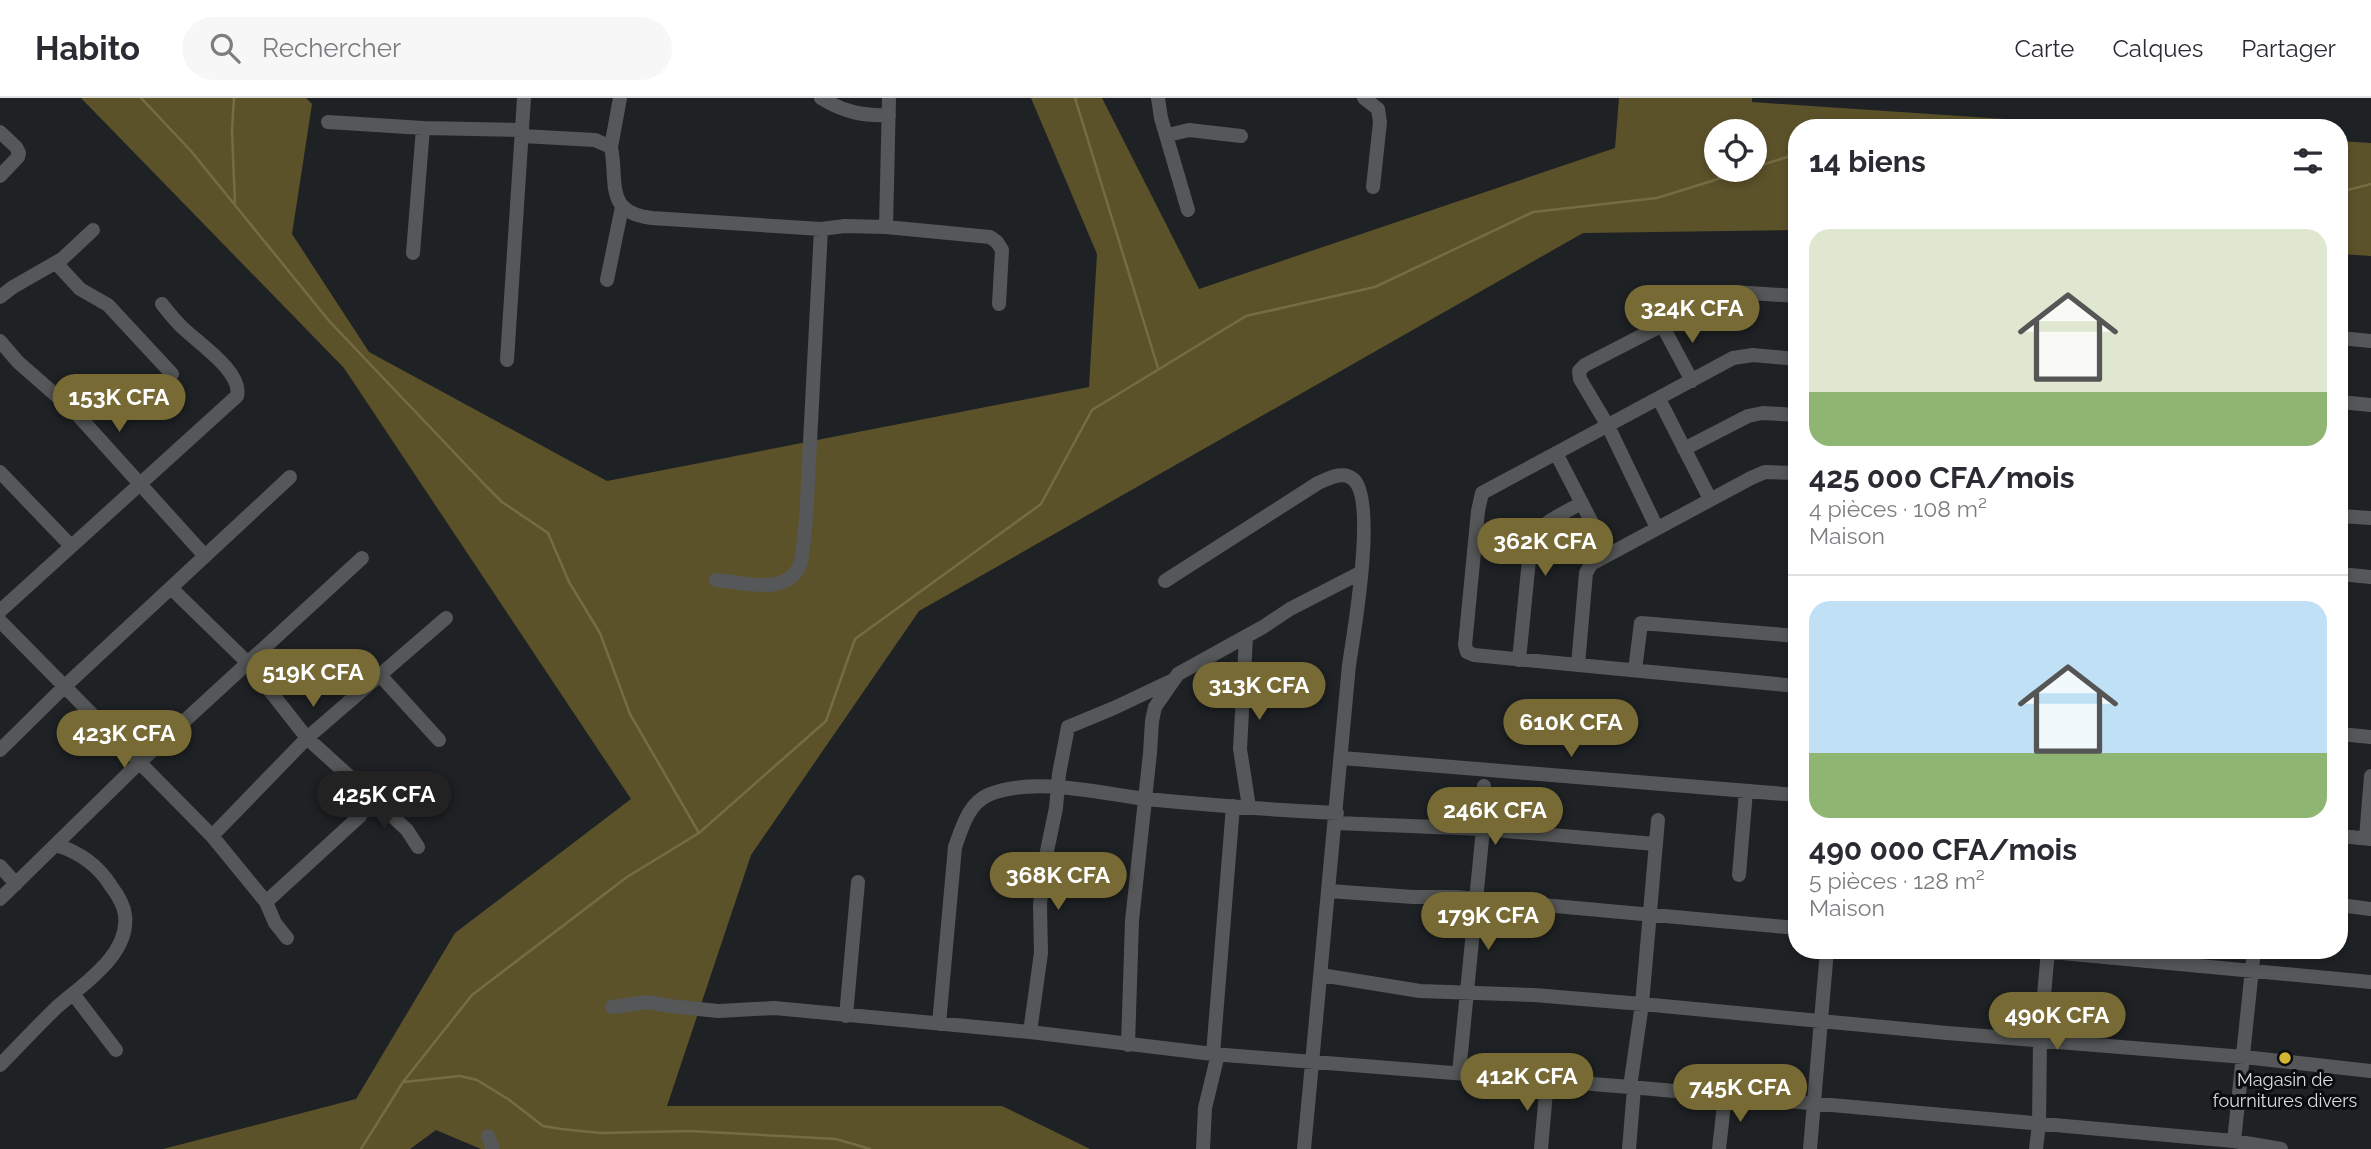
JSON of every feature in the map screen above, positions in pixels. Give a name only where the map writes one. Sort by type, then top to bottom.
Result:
[{"type":"street","points":[[507,360],[524,98]]},
{"type":"street","points":[[620,98],[611,147],[615,190],[622,207],[629,214],[652,218],[821,229],[845,226],[886,227],[990,237],[1002,250],[999,304]]},
{"type":"street","points":[[821,98],[863,116],[888,115]]},
{"type":"street","points":[[886,227],[889,98]]},
{"type":"street","points":[[1158,98],[1161,118],[1188,210]]},
{"type":"street","points":[[1364,98],[1378,109],[1380,122],[1373,187]]},
{"type":"street","points":[[328,121],[522,133],[595,140],[611,147]]},
{"type":"street","points":[[413,253],[424,128]]},
{"type":"street","points":[[1168,135],[1189,130],[1241,136]]},
{"type":"street","points":[[0,132],[19,153],[0,176]]},
{"type":"street","points":[[607,280],[622,207]]},
{"type":"street","points":[[716,580],[768,585],[786,583],[800,563],[806,520],[821,229]]},
{"type":"street","points":[[0,297],[56,263],[93,230]]},
{"type":"street","points":[[56,263],[80,289],[108,305],[172,374]]},
{"type":"street","points":[[1657,528],[1608,426],[1580,379],[1579,371],[1585,365],[1711,300],[1734,292],[1788,295]]},
{"type":"street","points":[[0,611],[236,396],[238,391],[229,370],[181,326],[162,304]]},
{"type":"street","points":[[1662,326],[1692,381]]},
{"type":"street","points":[[2348,339],[2371,341]]},
{"type":"street","points":[[0,341],[18,362],[75,412],[205,556]]},
{"type":"street","points":[[1788,358],[1753,355],[1733,358],[1482,493],[1465,645],[1467,652],[1474,655],[1788,685]]},
{"type":"street","points":[[1659,399],[1710,499]]},
{"type":"street","points":[[2348,403],[2371,405]]},
{"type":"street","points":[[1684,449],[1748,416],[1763,413],[1788,414]]},
{"type":"street","points":[[1556,453],[1608,554]]},
{"type":"street","points":[[0,472],[70,545]]},
{"type":"street","points":[[1578,665],[1586,573],[1591,564],[1765,472],[1788,473]]},
{"type":"street","points":[[1165,581],[1318,483],[1334,476],[1346,475],[1355,480],[1359,487],[1365,528],[1349,665],[1304,1149]]},
{"type":"street","points":[[0,750],[290,477]]},
{"type":"street","points":[[1519,660],[1531,540],[1537,531],[1549,522],[1582,503]]},
{"type":"street","points":[[2348,517],[2371,518]]},
{"type":"street","points":[[0,899],[141,761],[362,558]]},
{"type":"street","points":[[1128,1045],[1132,921],[1152,721],[1156,708],[1178,674],[1246,637],[1290,609],[1360,573]]},
{"type":"street","points":[[2348,575],[2371,577]]},
{"type":"street","points":[[171,588],[249,664],[307,738],[407,830],[418,847]]},
{"type":"street","points":[[212,836],[307,738],[446,618]]},
{"type":"street","points":[[0,621],[141,761],[212,836],[266,902],[275,923],[286,938]]},
{"type":"street","points":[[1635,670],[1641,623],[1788,635]]},
{"type":"street","points":[[1246,637],[1240,749],[1249,807]]},
{"type":"street","points":[[379,674],[439,740]]},
{"type":"street","points":[[1030,1032],[1041,953],[1040,905],[1043,870],[1068,727],[1172,680]]},
{"type":"street","points":[[2348,735],[2371,737]]},
{"type":"street","points":[[1342,758],[1788,794]]},
{"type":"street","points":[[2348,837],[2369,838],[2371,776]]},
{"type":"street","points":[[1459,1073],[1476,898],[1483,786]]},
{"type":"street","points":[[939,1024],[955,847],[963,824],[975,803],[989,795],[1030,787],[1058,787],[1146,799],[1249,807],[1336,818],[1656,844]]},
{"type":"street","points":[[1739,876],[1746,791]]},
{"type":"street","points":[[266,902],[360,816],[371,796]]},
{"type":"street","points":[[1203,1149],[1205,1108],[1216,1054],[1233,806]]},
{"type":"street","points":[[1629,1149],[1632,1087],[1643,1004],[1658,820]]},
{"type":"street","points":[[0,1065],[56,1008],[98,973],[115,951],[124,930],[125,914],[119,897],[107,879],[89,860],[56,845]]},
{"type":"street","points":[[0,866],[16,884]]},
{"type":"street","points":[[846,1016],[858,882]]},
{"type":"street","points":[[1329,891],[1476,898],[1788,927]]},
{"type":"street","points":[[2348,906],[2371,909]]},
{"type":"street","points":[[1810,1149],[1826,959]]},
{"type":"street","points":[[2036,1149],[2040,1041],[2047,959]]},
{"type":"street","points":[[2139,959],[2371,982]]},
{"type":"street","points":[[2234,1142],[2253,959]]},
{"type":"street","points":[[1321,975],[1420,990],[1534,995],[1643,1004],[2244,1057],[2371,1071]]},
{"type":"street","points":[[74,995],[116,1050]]},
{"type":"street","points":[[612,1007],[647,1002],[718,1011],[774,1008],[1030,1032],[1216,1054],[1632,1087],[2234,1142],[2251,1147],[2281,1149]]},
{"type":"street","points":[[1541,1149],[1547,1080]]},
{"type":"street","points":[[1719,1149],[1725,1096]]},
{"type":"shaded area","points":[[81,98],[306,98],[312,104],[292,234],[369,352],[607,481],[1089,387],[1097,254],[1031,98],[1102,98],[1199,289],[1615,148],[1619,98],[1752,98],[1752,102],[2005,119],[1788,119],[1788,230],[1583,233],[919,611],[751,855],[667,1106],[1002,1106],[1090,1149],[481,1149],[436,1130],[410,1149],[163,1149],[356,1099],[455,933],[631,799],[344,368]]},
{"type":"shaded area","points":[[2348,142],[2371,143],[2371,256],[2348,255]]},
{"type":"waterway","points":[[141,98],[191,151],[330,322],[502,502],[548,533],[569,582],[600,633],[630,714],[699,833]]},
{"type":"waterway","points":[[234,98],[232,131],[235,203]]},
{"type":"waterway","points":[[1075,98],[1158,368]]},
{"type":"waterway","points":[[1767,163],[1788,157]]},
{"type":"waterway","points":[[361,1149],[403,1082],[472,995],[627,877],[699,833],[826,721],[855,639],[1041,504],[1092,410],[1246,316],[1375,287],[1533,212],[1657,198],[1708,182]]},
{"type":"waterway","points":[[2348,190],[2371,184]]},
{"type":"waterway","points":[[404,1082],[460,1076],[477,1080],[508,1099],[543,1126],[561,1129],[601,1133],[689,1131],[836,1139],[870,1149]]},
{"type":"place","name":"Magasin de fournitures divers","points":[[2285,1058]]}]
